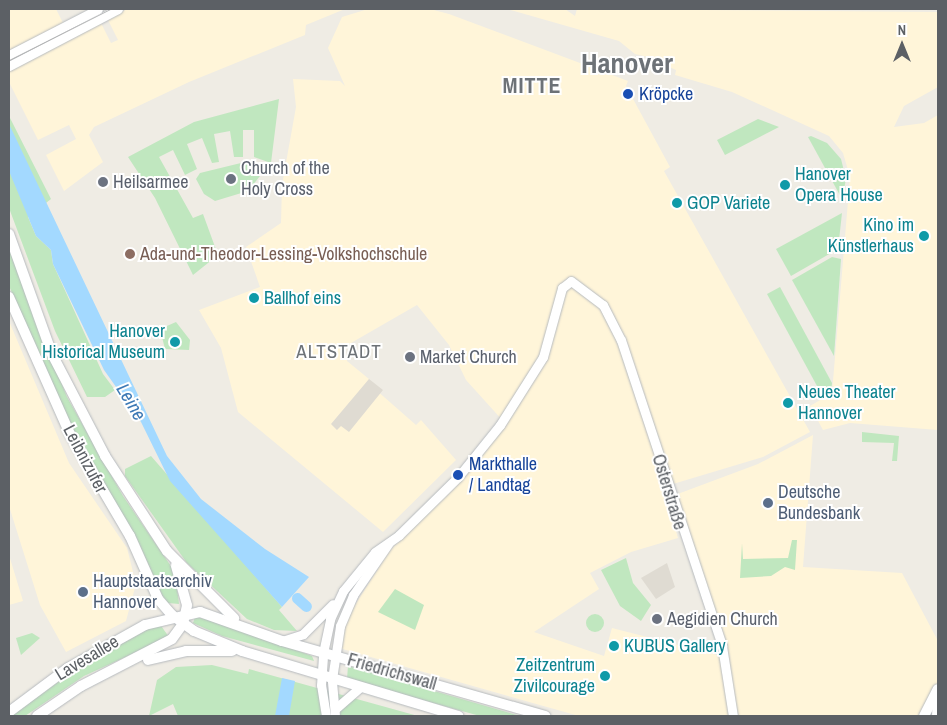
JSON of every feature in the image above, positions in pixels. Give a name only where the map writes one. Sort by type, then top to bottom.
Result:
[{"type":"main road","name":"Leibnizufer","points":[[9,234],[52,354],[88,427],[167,550]]},
{"type":"main road","name":"Leibnizufer","points":[[9,297],[71,436],[130,536],[158,599],[183,624],[242,652]]},
{"type":"main road","points":[[125,666],[158,650],[183,624],[186,613],[183,578],[167,550]]},
{"type":"main road","points":[[167,550],[240,624]]},
{"type":"main road","name":"Lavesallee","points":[[9,712],[68,668],[172,615],[186,613]]},
{"type":"main road","name":"Friedrichswall","points":[[186,613],[211,614],[282,641],[546,716]]},
{"type":"main road","points":[[125,666],[186,652],[242,652]]},
{"type":"main road","name":"Friedrichswall","points":[[242,652],[458,716]]},
{"type":"main road","name":"Lavesallee","points":[[37,716],[81,686],[125,666]]},
{"type":"main road","points":[[924,716],[938,689]]},
{"type":"main road","points":[[937,716],[938,697]]},
{"type":"street","points":[[9,55],[99,12],[118,9]]},
{"type":"street","points":[[9,66],[99,12]]},
{"type":"street","name":"Osterstraße","points":[[388,544],[458,477],[500,425],[543,357],[562,288],[577,281],[603,305],[621,340],[722,646],[733,716]]},
{"type":"street","points":[[282,641],[309,629],[339,598],[363,564],[388,544]]},
{"type":"street","points":[[326,716],[321,676],[328,654],[348,603],[388,544]]},
{"type":"street","points":[[335,713],[328,654],[339,598]]},
{"type":"street","points":[[335,713],[344,696],[360,687]]},
{"type":"shaded area","points":[[9,9],[56,9],[63,23],[9,51]]},
{"type":"shaded area","points":[[127,9],[345,9],[306,25],[305,35],[189,82],[94,127],[89,135],[103,162],[64,191],[46,155],[76,139],[69,125],[38,140],[9,82],[9,70],[101,23],[111,43],[118,40],[108,20]]},
{"type":"shaded area","points":[[368,9],[430,9],[449,14],[628,81],[626,86],[670,167],[664,171],[810,432],[763,457],[663,487],[678,538],[631,552],[590,573],[599,589],[534,632],[604,656],[612,628],[725,657],[675,495],[758,464],[813,435],[803,567],[902,573],[938,641],[938,689],[924,716],[579,716],[339,648],[346,619],[390,550],[471,467],[504,422],[466,380],[449,345],[417,305],[344,347],[347,361],[369,379],[367,382],[416,425],[421,420],[456,460],[383,532],[238,412],[221,348],[199,310],[260,287],[246,247],[281,223],[282,185],[296,107],[293,79],[340,81],[345,86],[328,48],[342,17]]},
{"type":"shaded area","points":[[507,9],[565,9],[575,16],[577,9],[938,12],[938,87],[904,106],[894,127],[924,123],[938,115],[938,430],[850,423],[823,430],[810,406],[832,393],[850,177],[843,153],[829,136],[732,92],[675,75],[676,70],[667,66],[669,62],[635,54],[619,41]]},
{"type":"shaded area","points":[[9,321],[69,463],[127,548],[136,584],[126,621],[66,652],[40,605],[9,506]]},
{"type":"shaded area","points":[[369,379],[383,390],[349,432],[341,426],[337,430],[331,424]]},
{"type":"shaded area","points":[[9,555],[23,601],[9,605]]},
{"type":"shaded area","points":[[667,563],[675,587],[656,599],[641,578]]},
{"type":"green space","points":[[279,99],[271,163],[254,157],[254,130],[243,130],[243,157],[234,157],[230,131],[214,134],[219,162],[212,163],[202,138],[187,144],[197,169],[185,175],[173,150],[159,157],[193,218],[203,214],[218,255],[193,275],[155,198],[128,157],[194,122]]},
{"type":"green space","points":[[9,116],[51,199],[28,217],[36,236],[51,250],[53,264],[103,374],[115,390],[105,397],[87,397],[55,331],[9,208]]},
{"type":"green space","points":[[758,119],[779,127],[725,155],[717,140]]},
{"type":"green space","points":[[811,136],[827,143],[841,159],[846,179],[842,199],[808,137]]},
{"type":"green space","points":[[245,162],[264,171],[248,191],[215,201],[204,194],[196,179],[200,173]]},
{"type":"green space","points":[[842,213],[838,249],[791,276],[776,249]]},
{"type":"green space","points":[[9,249],[67,397],[123,496],[175,572],[179,604],[168,603],[162,595],[137,539],[78,441],[9,286]]},
{"type":"green space","points":[[832,257],[841,259],[834,356],[792,280]]},
{"type":"green space","points":[[780,287],[832,383],[831,393],[823,397],[767,294]]},
{"type":"green space","points":[[176,322],[190,340],[189,350],[165,349],[160,329]]},
{"type":"green space","points":[[862,432],[899,436],[897,461],[892,461],[894,443],[862,442]]},
{"type":"green space","points":[[151,456],[282,607],[279,610],[297,631],[274,630],[247,619],[187,563],[125,476],[125,469]]},
{"type":"green space","points":[[792,540],[797,540],[795,570],[785,567],[771,576],[740,578],[742,543],[743,559],[788,558]]},
{"type":"green space","points":[[626,558],[633,583],[651,605],[641,621],[620,606],[601,570]]},
{"type":"green space","points":[[395,589],[424,605],[415,630],[378,612]]},
{"type":"green space","points":[[595,614],[603,619],[604,623],[599,631],[595,632],[587,627],[586,623],[591,615]]},
{"type":"green space","points":[[195,617],[221,622],[312,656],[314,661],[222,636],[193,623]]},
{"type":"green space","points":[[159,623],[169,637],[84,676],[25,716],[11,716],[79,667]]},
{"type":"green space","points":[[32,633],[40,638],[21,655],[16,638]]},
{"type":"green space","points":[[212,665],[248,674],[249,669],[418,716],[178,716],[173,704],[149,716],[157,680],[176,667]]},
{"type":"green space","points":[[348,666],[520,716],[480,716],[347,679]]},
{"type":"water","points":[[9,124],[167,456],[201,499],[265,549],[309,577],[282,607],[170,481],[141,422],[104,370],[53,264],[51,250],[36,236],[9,171]]},
{"type":"water","points":[[282,678],[295,681],[289,716],[275,716]]},
{"type":"waterway","name":"Leine","points":[[297,598],[306,606]]},
{"type":"tram line","points":[[9,60],[110,9]]},
{"type":"place","name":"Kröpcke","points":[[628,94]]},
{"type":"place","name":"Church of the Holy Cross","points":[[231,179]]},
{"type":"place","name":"Heilsarmee","points":[[103,182]]},
{"type":"place","name":"Hanover Opera House","points":[[785,185]]},
{"type":"place","name":"GOP Variete","points":[[677,203]]},
{"type":"place","name":"Kino im Künstlerhaus","points":[[924,236]]},
{"type":"place","name":"Ada-und-Theodor-Lessing-Volkshochschule","points":[[130,254]]},
{"type":"place","name":"Ballhof eins","points":[[254,298]]},
{"type":"place","name":"Hanover Historical Museum","points":[[175,342]]},
{"type":"place","name":"Market Church","points":[[410,357]]},
{"type":"place","name":"Neues Theater Hannover","points":[[788,403]]},
{"type":"place","name":"Markthalle / Landtag","points":[[458,475]]},
{"type":"place","name":"Deutsche Bundesbank","points":[[768,503]]},
{"type":"place","name":"Hauptstaatsarchiv Hannover","points":[[83,592]]},
{"type":"place","name":"Aegidien Church","points":[[657,619]]},
{"type":"place","name":"KUBUS Gallery","points":[[614,646]]},
{"type":"place","name":"Zeitzentrum Zivilcourage","points":[[605,676]]},
{"type":"district","name":"Hanover","points":[[627,63]]},
{"type":"district","name":"MITTE","points":[[532,86]]},
{"type":"district","name":"ALTSTADT","points":[[339,352]]}]
